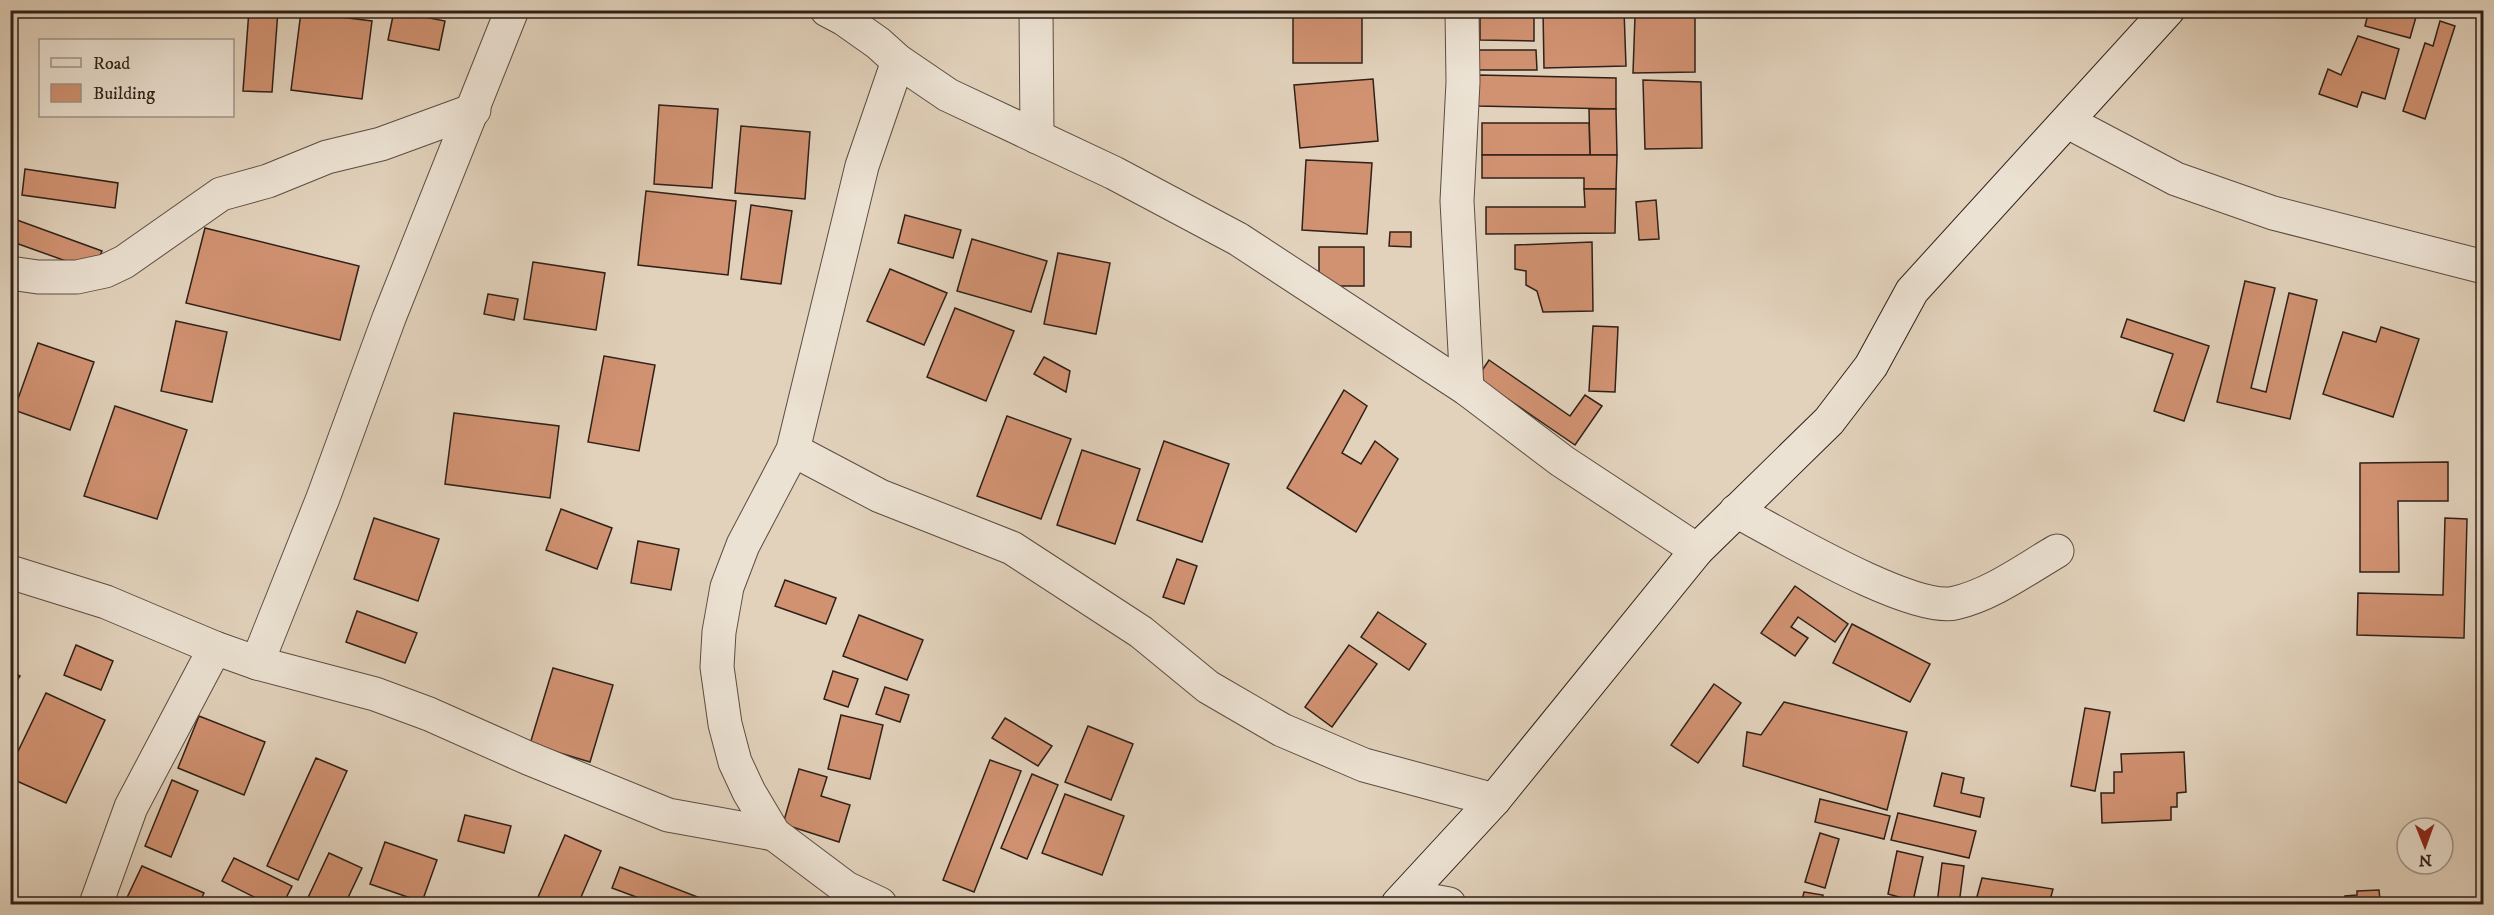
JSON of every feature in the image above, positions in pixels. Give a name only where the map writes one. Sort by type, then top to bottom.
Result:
[{"type":"street","points":[[256,663],[323,498],[389,318],[512,10]]},
{"type":"street","points":[[827,10],[878,43],[898,62],[948,95],[1114,173],[1238,239],[1351,310],[1467,389],[1562,461],[1697,550]]},
{"type":"street","points":[[1036,10],[1037,137]]},
{"type":"street","points":[[1462,10],[1463,82],[1456,201],[1467,389]]},
{"type":"street","points":[[1402,900],[1494,800],[1697,550],[1829,421],[1871,366],[1912,291],[2045,142],[2068,122],[2168,10]]},
{"type":"street","points":[[880,904],[846,888],[774,834],[748,792],[735,762],[725,724],[717,667],[719,632],[727,587],[743,545],[793,450],[862,166],[898,62]]},
{"type":"street","points":[[10,273],[38,277],[77,277],[105,271],[124,262],[221,194],[268,181],[327,157],[381,144],[474,110]]},
{"type":"street","points":[[2068,122],[2176,178],[2250,206],[2388,244],[2484,267]]},
{"type":"street","points":[[793,450],[880,496],[1012,548],[1141,632],[1208,687],[1282,730],[1364,765],[1494,800]]},
{"type":"street","points":[[1736,511],[1870,581],[1906,597],[1935,603],[1952,604],[1970,599],[2058,551]]},
{"type":"street","points":[[10,572],[106,602],[256,663],[375,694],[429,714],[528,758],[668,815],[774,834]]},
{"type":"street","points":[[96,904],[131,807],[215,648]]},
{"type":"street","points":[[1402,900],[1449,904]]},
{"type":"building","points":[[249,10],[278,10],[272,92],[243,91]]},
{"type":"building","points":[[1293,10],[1362,10],[1362,63],[1293,63]]},
{"type":"building","points":[[1480,10],[1534,10],[1534,41],[1480,40]]},
{"type":"building","points":[[1543,10],[1624,10],[1626,66],[1544,68]]},
{"type":"building","points":[[2369,10],[2392,10],[2416,17],[2410,38],[2365,26]]},
{"type":"building","points":[[394,11],[445,21],[439,50],[388,40]]},
{"type":"building","points":[[301,12],[372,21],[362,99],[291,90]]},
{"type":"building","points":[[1695,15],[1695,72],[1633,73],[1635,16]]},
{"type":"building","points":[[2440,21],[2455,26],[2425,119],[2403,111],[2425,43],[2433,46]]},
{"type":"building","points":[[2358,36],[2399,49],[2385,99],[2362,92],[2357,107],[2319,94],[2328,69],[2341,75]]},
{"type":"building","points":[[1475,50],[1536,50],[1537,70],[1474,70]]},
{"type":"building","points":[[1478,75],[1616,78],[1616,109],[1477,106]]},
{"type":"building","points":[[1373,79],[1378,141],[1300,148],[1294,85]]},
{"type":"building","points":[[1643,80],[1701,82],[1702,148],[1645,149]]},
{"type":"building","points":[[659,105],[718,109],[712,188],[654,184]]},
{"type":"building","points":[[1589,109],[1616,109],[1617,155],[1590,155]]},
{"type":"building","points":[[1482,123],[1589,123],[1590,155],[1482,155]]},
{"type":"building","points":[[741,126],[810,132],[805,199],[735,193]]},
{"type":"building","points":[[1482,155],[1617,155],[1616,189],[1584,189],[1584,178],[1482,178]]},
{"type":"building","points":[[1306,160],[1372,163],[1367,234],[1302,230]]},
{"type":"building","points":[[25,169],[118,183],[115,208],[22,195]]},
{"type":"building","points":[[1584,189],[1616,189],[1615,233],[1486,234],[1486,207],[1585,207]]},
{"type":"building","points":[[646,191],[736,201],[728,275],[638,265]]},
{"type":"building","points":[[1656,200],[1659,239],[1639,240],[1636,202]]},
{"type":"building","points":[[751,205],[792,211],[781,284],[741,279]]},
{"type":"building","points":[[905,215],[961,230],[953,258],[898,243]]},
{"type":"building","points":[[17,220],[102,251],[94,271],[10,241]]},
{"type":"building","points":[[205,228],[359,266],[340,340],[186,303]]},
{"type":"building","points":[[1390,232],[1411,232],[1411,247],[1389,246]]},
{"type":"building","points":[[972,239],[1047,261],[1031,312],[957,291]]},
{"type":"building","points":[[1592,242],[1593,311],[1543,312],[1537,291],[1526,285],[1526,271],[1515,269],[1515,245]]},
{"type":"building","points":[[1319,247],[1364,247],[1364,286],[1319,286]]},
{"type":"building","points":[[1058,253],[1110,263],[1096,334],[1044,324]]},
{"type":"building","points":[[533,262],[605,273],[596,330],[524,319]]},
{"type":"building","points":[[890,269],[947,293],[924,345],[867,321]]},
{"type":"building","points":[[2245,281],[2275,288],[2251,388],[2266,392],[2289,293],[2317,300],[2290,419],[2217,402]]},
{"type":"building","points":[[488,294],[518,299],[514,320],[484,314]]},
{"type":"building","points":[[955,308],[1014,331],[986,401],[927,377]]},
{"type":"building","points":[[2127,319],[2209,346],[2184,421],[2154,411],[2173,354],[2121,337]]},
{"type":"building","points":[[176,321],[227,332],[212,402],[161,391]]},
{"type":"building","points":[[1593,326],[1618,327],[1615,392],[1589,391]]},
{"type":"building","points":[[2381,327],[2419,339],[2393,417],[2323,394],[2343,332],[2376,342]]},
{"type":"building","points":[[38,343],[94,362],[70,430],[14,410]]},
{"type":"building","points":[[604,356],[655,365],[639,451],[588,442]]},
{"type":"building","points":[[1044,357],[1070,371],[1066,392],[1034,374]]},
{"type":"building","points":[[1489,360],[1570,416],[1585,395],[1602,406],[1575,445],[1477,378]]},
{"type":"building","points":[[1344,390],[1367,406],[1342,453],[1361,464],[1375,441],[1398,459],[1356,532],[1287,488]]},
{"type":"building","points":[[115,406],[187,430],[157,519],[84,496]]},
{"type":"building","points":[[454,413],[559,426],[550,498],[445,484]]},
{"type":"building","points":[[1007,416],[1071,439],[1041,519],[977,496]]},
{"type":"building","points":[[1164,441],[1229,464],[1202,542],[1137,520]]},
{"type":"building","points":[[1082,450],[1140,469],[1115,544],[1057,525]]},
{"type":"building","points":[[2448,462],[2448,501],[2398,501],[2399,572],[2360,572],[2360,463]]},
{"type":"building","points":[[561,509],[612,528],[597,569],[546,550]]},
{"type":"building","points":[[374,518],[439,539],[418,601],[354,579]]},
{"type":"building","points":[[2445,518],[2467,519],[2464,638],[2357,635],[2358,593],[2443,595]]},
{"type":"building","points":[[638,541],[679,549],[671,590],[631,583]]},
{"type":"building","points":[[1177,559],[1197,566],[1184,604],[1163,597]]},
{"type":"building","points":[[785,580],[836,598],[826,624],[775,606]]},
{"type":"building","points":[[1795,586],[1848,624],[1835,642],[1798,617],[1791,627],[1808,638],[1795,656],[1761,633]]},
{"type":"building","points":[[357,611],[417,633],[405,663],[346,642]]},
{"type":"building","points":[[1378,612],[1426,644],[1409,670],[1361,637]]},
{"type":"building","points":[[859,615],[923,640],[907,680],[843,656]]},
{"type":"building","points":[[1852,624],[1930,664],[1910,702],[1833,663]]},
{"type":"building","points":[[76,645],[113,661],[101,690],[64,675]]},
{"type":"building","points":[[1349,645],[1377,664],[1332,727],[1305,707]]},
{"type":"building","points":[[553,668],[613,685],[590,762],[530,744]]},
{"type":"building","points":[[10,670],[20,676],[10,692]]},
{"type":"building","points":[[833,671],[858,679],[848,707],[824,699]]},
{"type":"building","points":[[1714,684],[1741,703],[1698,763],[1671,745]]},
{"type":"building","points":[[885,687],[909,695],[900,722],[876,714]]},
{"type":"building","points":[[46,693],[105,720],[66,803],[10,778],[10,768]]},
{"type":"building","points":[[1784,702],[1907,732],[1887,810],[1743,766],[1747,732],[1761,735]]},
{"type":"building","points":[[2085,708],[2110,712],[2095,791],[2071,786]]},
{"type":"building","points":[[841,715],[883,725],[870,779],[828,769]]},
{"type":"building","points":[[199,716],[265,742],[244,795],[178,768]]},
{"type":"building","points":[[1005,718],[1052,746],[1038,766],[992,738]]},
{"type":"building","points":[[1088,726],[1133,744],[1111,800],[1065,782]]},
{"type":"building","points":[[2184,752],[2186,792],[2177,793],[2177,807],[2171,807],[2171,820],[2102,823],[2101,793],[2114,793],[2114,772],[2122,772],[2121,754]]},
{"type":"building","points":[[316,758],[347,771],[298,880],[267,866]]},
{"type":"building","points":[[990,760],[1021,771],[974,892],[943,880]]},
{"type":"building","points":[[799,769],[827,777],[821,796],[850,805],[839,842],[783,824]]},
{"type":"building","points":[[1942,773],[1964,778],[1961,793],[1984,798],[1980,817],[1934,806]]},
{"type":"building","points":[[1032,774],[1058,785],[1027,859],[1001,848]]},
{"type":"building","points":[[172,780],[198,791],[171,857],[145,846]]},
{"type":"building","points":[[1065,794],[1124,816],[1102,875],[1042,853]]},
{"type":"building","points":[[1820,799],[1890,816],[1884,839],[1815,822]]},
{"type":"building","points":[[1898,813],[1976,831],[1969,858],[1891,840]]},
{"type":"building","points":[[465,815],[511,826],[504,853],[458,841]]},
{"type":"building","points":[[1820,833],[1839,839],[1825,888],[1805,882]]},
{"type":"building","points":[[565,835],[601,851],[578,904],[535,904]]},
{"type":"building","points":[[385,842],[437,860],[422,902],[370,884]]},
{"type":"building","points":[[1897,851],[1923,857],[1913,901],[1888,894]]},
{"type":"building","points":[[329,853],[362,868],[345,904],[305,904]]},
{"type":"building","points":[[234,858],[292,886],[283,904],[268,904],[222,881]]},
{"type":"building","points":[[1942,863],[1964,866],[1959,904],[1937,904]]},
{"type":"building","points":[[142,866],[204,893],[199,904],[124,904]]},
{"type":"building","points":[[620,867],[700,898],[698,904],[655,904],[612,888]]},
{"type":"building","points":[[1982,878],[2053,889],[2049,904],[1975,904]]},
{"type":"building","points":[[2379,890],[2380,899],[2407,898],[2407,904],[2346,904],[2345,896],[2357,895],[2357,891]]},
{"type":"building","points":[[1804,892],[1823,895],[1821,904],[1801,904]]}]
